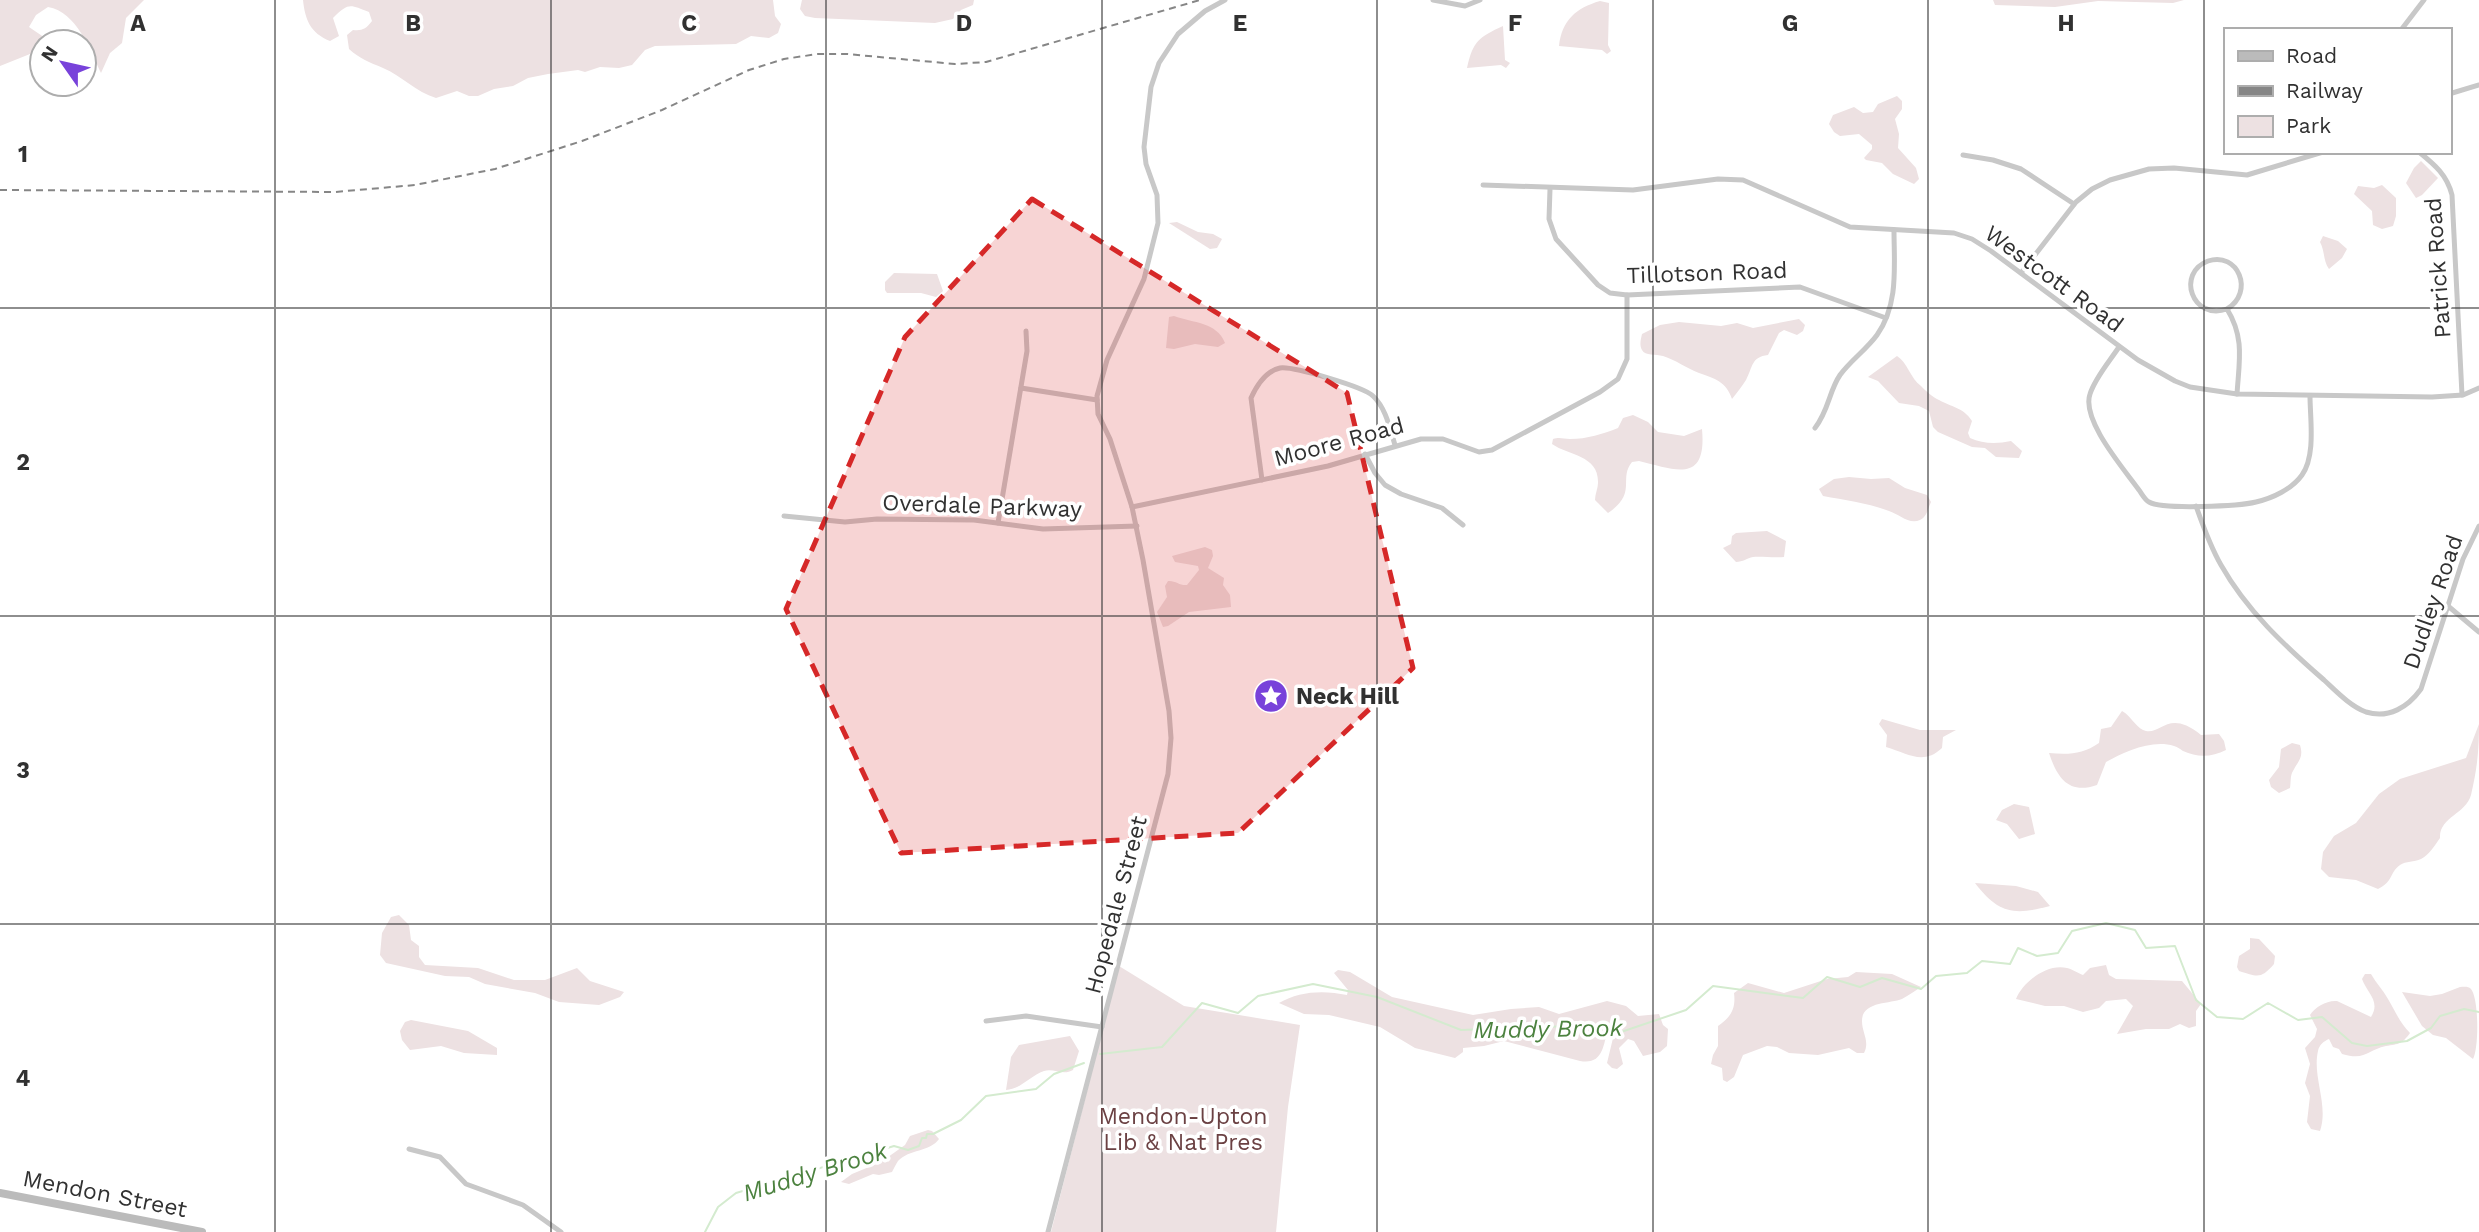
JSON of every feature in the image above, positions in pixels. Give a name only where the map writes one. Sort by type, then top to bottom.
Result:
[{"type":"main road","name":"Mendon Street","points":[[0,1193],[202,1232]]},
{"type":"street","points":[[1021,388],[1097,400],[1107,360],[1144,279],[1158,223],[1157,195],[1146,164],[1144,147],[1152,87],[1159,63],[1178,34],[1205,10],[1225,0]]},
{"type":"street","points":[[1433,0],[1465,6],[1480,0]]},
{"type":"street","points":[[2403,28],[2424,0]]},
{"type":"street","points":[[2451,93],[2479,85]]},
{"type":"street","points":[[2021,274],[2074,204],[2092,189],[2110,180],[2149,169],[2247,175],[2316,154]]},
{"type":"street","name":"Patrick Road","points":[[2421,154],[2448,180],[2452,195],[2462,395]]},
{"type":"street","points":[[1963,155],[1993,160],[2021,169],[2074,204]]},
{"type":"street","name":"Westcott Road","points":[[1483,186],[1633,190],[1718,179],[1743,180],[1842,224],[1872,230],[1963,235],[1991,251],[2119,347],[2175,381],[2211,392],[2432,397],[2462,395],[2479,388]]},
{"type":"street","name":"Tillotson Road","points":[[1550,189],[1549,219],[1556,239],[1598,285],[1610,293],[1627,295],[1800,287],[1886,318]]},
{"type":"street","points":[[1815,428],[1828,407],[1838,378],[1877,335],[1886,318],[1894,286],[1894,230]]},
{"type":"street","points":[[2208,261],[2229,263],[2241,278],[2239,299],[2227,309],[2205,309],[2193,296],[2191,284],[2194,273],[2208,261]]},
{"type":"street","name":"Moore Road","points":[[1132,507],[1328,466],[1420,439],[1436,438],[1479,452],[1492,450],[1607,388],[1622,373],[1628,359],[1627,295]]},
{"type":"street","points":[[2227,309],[2238,330],[2240,341],[2237,394]]},
{"type":"street","points":[[998,523],[1027,351],[1026,331]]},
{"type":"street","points":[[2119,347],[2089,397],[2089,411],[2095,426],[2149,502],[2196,506],[2255,503],[2275,496],[2296,482],[2306,468],[2310,396]]},
{"type":"street","points":[[1262,480],[1251,398],[1265,376],[1282,368],[1307,372],[1371,394],[1384,414],[1395,445]]},
{"type":"street","name":"Hopedale Street","points":[[1048,1232],[1168,774],[1170,757],[1169,711],[1137,526],[1110,439],[1098,414],[1097,400]]},
{"type":"street","points":[[1365,454],[1375,474],[1385,485],[1401,494],[1436,505],[1463,525]]},
{"type":"street","name":"Dudley Road","points":[[2196,506],[2205,533],[2221,565],[2264,625],[2346,699],[2362,710],[2374,713],[2391,712],[2406,705],[2415,698],[2423,684],[2465,554],[2479,526]]},
{"type":"street","name":"Overdale Parkway","points":[[784,516],[845,522],[877,519],[998,523],[1043,529],[1137,526]]},
{"type":"street","points":[[2448,606],[2479,632]]},
{"type":"street","points":[[986,1021],[1026,1016],[1102,1027]]},
{"type":"street","points":[[413,1149],[440,1157],[471,1188],[523,1205],[561,1232]]},
{"type":"highlighted area","points":[[1032,199],[1347,393],[1413,668],[1238,833],[901,853],[786,609],[905,337]]},
{"type":"green space","points":[[0,0],[144,0],[126,18],[122,43],[110,53],[101,73],[98,67],[98,28],[78,28],[67,16],[48,7],[36,15],[30,28],[28,28],[28,55],[0,66]]},
{"type":"green space","points":[[303,0],[773,0],[775,16],[781,24],[778,33],[769,38],[751,36],[736,44],[655,46],[645,50],[632,65],[548,74],[528,78],[513,86],[494,89],[478,96],[457,91],[436,98],[349,49],[347,35],[353,30],[368,26],[372,21],[369,12],[350,6],[343,9],[333,18],[339,36],[330,41],[313,30],[305,13]]},
{"type":"green space","points":[[802,0],[974,0],[973,5],[961,10],[953,19],[935,23],[815,18],[805,16],[800,9]]},
{"type":"green space","points":[[1993,0],[2184,0],[2173,3],[2098,1],[2055,7],[1995,5]]},
{"type":"green space","points":[[1600,1],[1609,3],[1608,45],[1611,51],[1607,54],[1602,50],[1559,46],[1563,29],[1572,16],[1584,7]]},
{"type":"green space","points":[[1503,26],[1505,60],[1510,63],[1506,68],[1501,65],[1467,68],[1478,41]]},
{"type":"green space","points":[[1897,96],[1902,101],[1902,109],[1895,119],[1899,134],[1898,148],[1916,168],[1919,179],[1914,184],[1893,174],[1882,163],[1866,160],[1864,158],[1872,145],[1859,134],[1840,136],[1829,124],[1833,115],[1854,107],[1863,113],[1873,112],[1878,104]]},
{"type":"green space","points":[[2421,161],[2438,178],[2416,198],[2406,183]]},
{"type":"green space","points":[[2382,185],[2396,198],[2393,226],[2382,229],[2373,225],[2372,211],[2354,194],[2358,186],[2374,188]]},
{"type":"green space","points":[[1177,222],[1222,239],[1217,248],[1210,249],[1169,223]]},
{"type":"green space","points":[[2323,236],[2338,241],[2347,249],[2342,258],[2329,269],[2320,242]]},
{"type":"green space","points":[[894,273],[937,274],[943,291],[936,297],[921,293],[887,293],[885,282]]},
{"type":"green space","points":[[1174,316],[1210,327],[1225,343],[1218,347],[1195,344],[1166,348],[1169,317]]},
{"type":"green space","points":[[1799,319],[1805,325],[1803,331],[1797,335],[1784,330],[1779,333],[1768,355],[1755,360],[1746,380],[1732,399],[1727,388],[1719,382],[1668,358],[1646,353],[1640,342],[1642,334],[1660,325],[1679,322],[1721,326],[1737,323],[1753,328]]},
{"type":"green space","points":[[1897,356],[1929,394],[1968,416],[1972,421],[1968,433],[1970,438],[1990,443],[2011,441],[2022,451],[2019,458],[1996,457],[1985,448],[1972,447],[1938,432],[1933,427],[1929,411],[1919,406],[1899,403],[1878,381],[1868,377]]},
{"type":"green space","points":[[1633,415],[1648,422],[1658,432],[1684,436],[1702,429],[1702,447],[1694,466],[1686,469],[1632,462],[1628,468],[1625,493],[1617,506],[1608,513],[1595,500],[1598,483],[1594,467],[1582,458],[1552,444],[1553,439],[1576,439],[1601,434],[1618,428],[1623,418]]},
{"type":"green space","points":[[1889,478],[1905,488],[1927,495],[1931,502],[1924,517],[1912,521],[1873,506],[1823,496],[1819,489],[1834,479]]},
{"type":"green space","points":[[1767,531],[1786,541],[1784,557],[1753,557],[1736,562],[1723,548],[1731,544],[1732,536],[1736,533]]},
{"type":"green space","points":[[1205,547],[1212,550],[1213,556],[1208,568],[1224,578],[1223,585],[1230,595],[1231,607],[1189,612],[1163,627],[1157,612],[1167,597],[1165,586],[1168,581],[1187,585],[1199,570],[1198,566],[1175,562],[1172,556]]},
{"type":"green space","points":[[2122,711],[2143,730],[2154,730],[2172,723],[2189,727],[2201,735],[2219,734],[2226,750],[2200,756],[2166,744],[2148,745],[2106,762],[2097,785],[2078,788],[2065,782],[2049,753],[2075,753],[2093,747],[2099,743],[2101,729],[2111,727]]},
{"type":"green space","points":[[1882,719],[1920,730],[1956,730],[1943,737],[1942,748],[1921,757],[1886,747],[1887,735],[1879,724]]},
{"type":"green space","points":[[2479,724],[2471,795],[2464,807],[2444,825],[2440,838],[2427,855],[2400,865],[2387,883],[2378,889],[2356,880],[2329,877],[2321,869],[2323,852],[2334,836],[2356,823],[2379,794],[2400,779],[2466,758]]},
{"type":"green space","points":[[2292,743],[2300,745],[2301,756],[2292,773],[2290,788],[2279,793],[2271,787],[2269,780],[2279,767],[2281,749]]},
{"type":"green space","points":[[2014,804],[2029,807],[2035,834],[2019,839],[2007,824],[1996,820],[2002,810]]},
{"type":"green space","points":[[1975,883],[2016,886],[2038,892],[2050,906],[2026,911],[2007,909],[1991,901]]},
{"type":"green space","points":[[399,915],[409,925],[411,940],[419,946],[419,957],[425,965],[478,968],[514,980],[545,980],[577,968],[590,981],[624,992],[620,997],[599,1005],[559,1002],[535,993],[485,984],[469,977],[445,976],[386,963],[380,955],[382,933],[391,917]]},
{"type":"green space","points":[[2250,938],[2259,939],[2275,956],[2274,964],[2262,974],[2245,973],[2237,967],[2239,956],[2250,949]]},
{"type":"green space","points":[[2106,965],[2109,975],[2116,979],[2182,981],[2201,1004],[2196,1011],[2196,1026],[2189,1028],[2180,1024],[2169,1029],[2146,1029],[2117,1034],[2133,1006],[2126,999],[2106,1001],[2099,1008],[2083,1012],[2064,1006],[2045,1006],[2016,999],[2030,980],[2044,971],[2059,967],[2083,975],[2090,968]]},
{"type":"green space","name":"Mendon-Upton Lib & Nat Pres","points":[[1119,966],[1184,1006],[1300,1025],[1288,1107],[1276,1232],[1051,1232]]},
{"type":"green space","points":[[1338,970],[1350,972],[1392,997],[1473,1015],[1539,1007],[1559,1014],[1607,1001],[1626,1006],[1638,1016],[1659,1014],[1663,1025],[1668,1029],[1667,1046],[1660,1052],[1643,1056],[1634,1041],[1628,1039],[1619,1048],[1623,1064],[1617,1069],[1612,1068],[1607,1063],[1614,1034],[1608,1029],[1601,1053],[1588,1061],[1504,1041],[1463,1048],[1463,1052],[1455,1058],[1415,1048],[1380,1027],[1329,1015],[1304,1014],[1279,1003],[1312,993],[1347,995],[1348,990],[1334,973]]},
{"type":"green space","points":[[1856,972],[1892,974],[1921,987],[1902,999],[1878,1004],[1867,1010],[1862,1021],[1866,1041],[1864,1053],[1857,1053],[1849,1048],[1818,1055],[1789,1053],[1767,1046],[1743,1055],[1734,1077],[1727,1082],[1723,1080],[1722,1068],[1711,1064],[1718,1046],[1718,1026],[1732,1012],[1734,993],[1748,983],[1784,993],[1827,979],[1848,977]]},
{"type":"green space","points":[[2365,974],[2371,974],[2410,1033],[2400,1043],[2356,1056],[2342,1054],[2339,1049],[2333,1047],[2329,1039],[2322,1044],[2317,1071],[2322,1121],[2320,1131],[2311,1129],[2307,1122],[2310,1096],[2305,1083],[2310,1064],[2305,1048],[2315,1037],[2317,1029],[2310,1015],[2322,1005],[2337,1001],[2371,1017],[2375,1006],[2362,979]]},
{"type":"green space","points":[[2460,987],[2471,989],[2476,1003],[2477,1035],[2473,1059],[2446,1038],[2433,1035],[2422,1026],[2402,992],[2430,996]]},
{"type":"green space","points":[[411,1020],[468,1031],[497,1048],[497,1055],[464,1053],[441,1046],[410,1050],[402,1040],[400,1031],[405,1022]]},
{"type":"green space","points":[[1070,1036],[1079,1051],[1073,1070],[1044,1071],[1006,1090],[1011,1057],[1019,1045]]},
{"type":"green space","points":[[928,1130],[939,1139],[930,1146],[903,1157],[892,1172],[873,1174],[849,1184],[841,1182],[852,1174],[881,1162],[905,1145],[910,1136]]},
{"type":"waterway","name":"Muddy Brook","points":[[1100,1054],[1162,1047],[1202,1003],[1238,1013],[1258,996],[1313,984],[1377,997],[1461,1030],[1570,1026],[1621,1032],[1686,1010],[1713,986],[1803,998],[1827,977],[1860,987],[1882,978],[1921,989],[1936,976],[1967,973],[1982,961],[2010,964],[2018,948],[2037,956],[2058,953],[2072,931],[2106,923],[2135,930],[2146,948],[2175,946],[2196,1000],[2217,1017],[2243,1019],[2268,1003],[2298,1020],[2322,1017],[2352,1043],[2367,1046],[2407,1041],[2431,1028],[2440,1016],[2464,1009],[2479,1012]]},
{"type":"waterway","name":"Muddy Brook","points":[[705,1232],[718,1207],[736,1193],[894,1146],[908,1150],[919,1146],[927,1134],[933,1134],[961,1120],[986,1096],[1036,1089],[1054,1074],[1084,1063]]},
{"type":"railway","points":[[0,190],[335,192],[415,185],[495,169],[582,141],[662,110],[749,70],[784,59],[818,54],[847,54],[955,64],[986,62],[1200,0]]},
{"type":"place","name":"Neck Hill","points":[[1271,696]]}]
